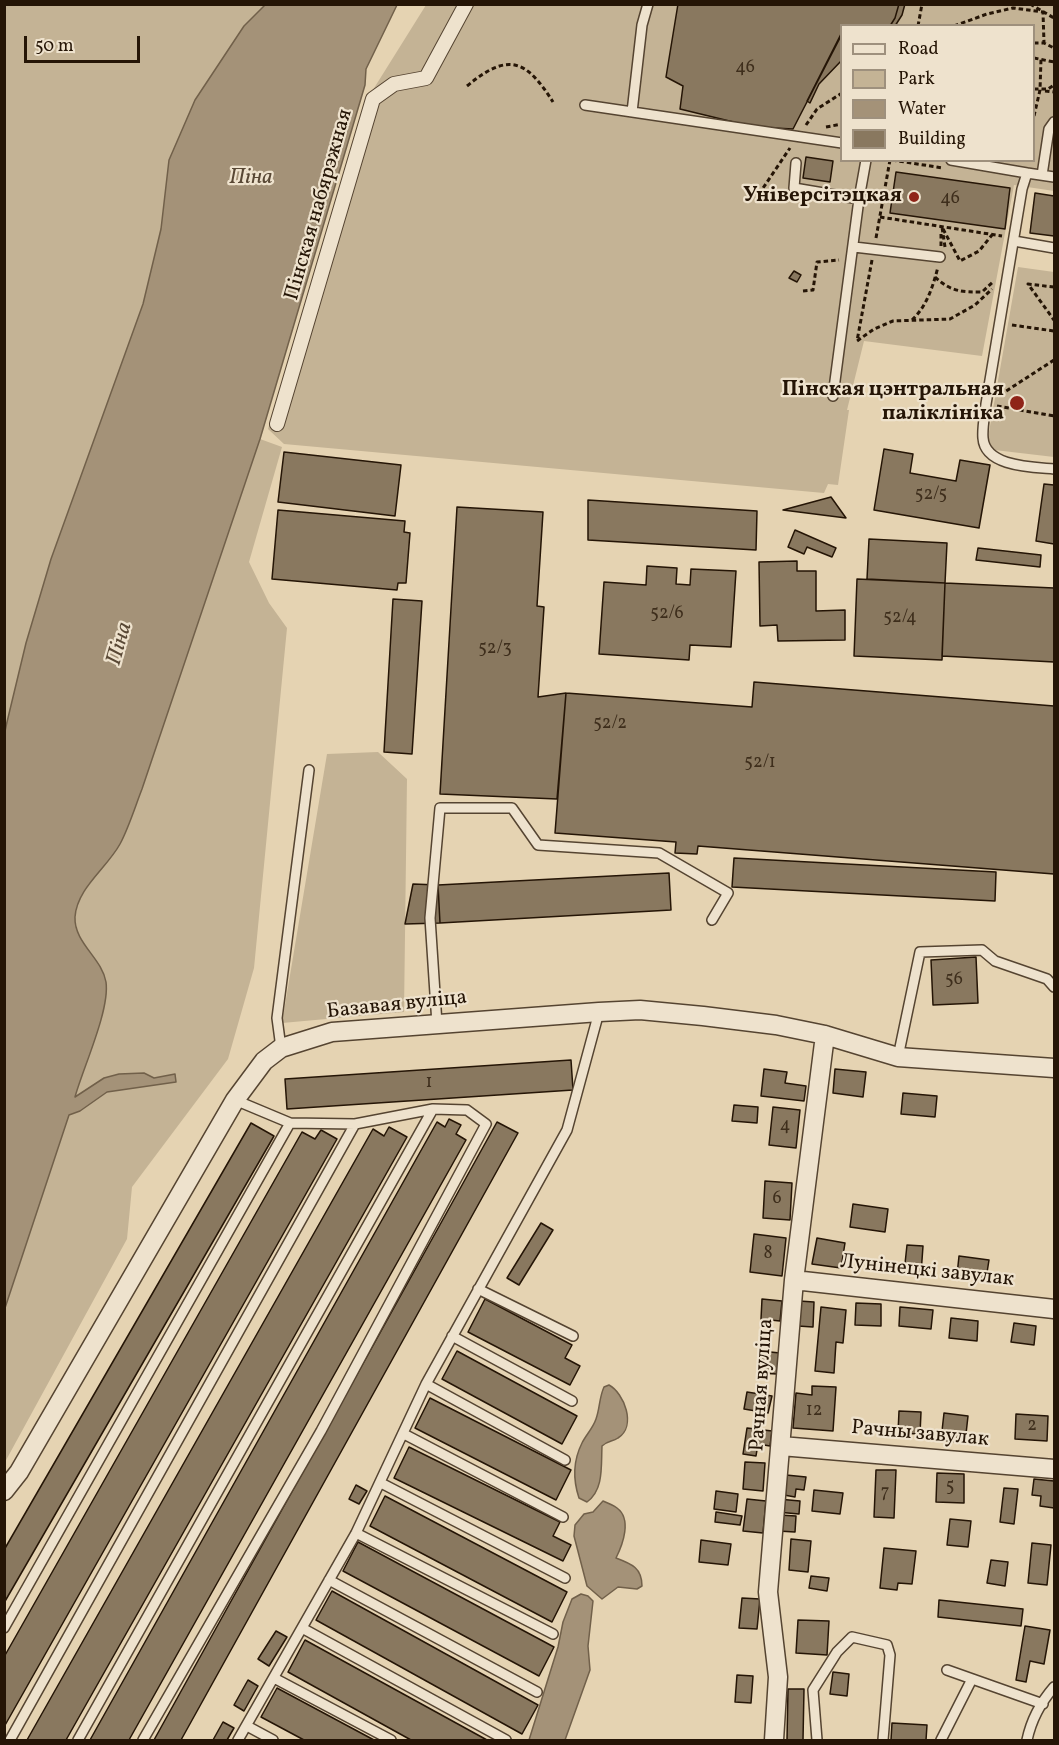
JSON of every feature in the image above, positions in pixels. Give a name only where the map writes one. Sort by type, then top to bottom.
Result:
[{"type":"street","name":"Пінская набярэжная","points":[[277,424],[373,99],[394,84],[426,78],[466,4]]},
{"type":"street","name":"Базавая вуліца","points":[[4,1491],[19,1472],[235,1100],[264,1061],[281,1048],[332,1032],[640,1010],[776,1025],[825,1035],[898,1057],[1054,1068]]},
{"type":"street","name":"Рачная вуліца","points":[[774,1740],[778,1677],[768,1592],[794,1280],[825,1035]]},
{"type":"street","name":"Лунінецкі завулак","points":[[794,1280],[1054,1309]]},
{"type":"street","name":"Рачны завулак","points":[[781,1446],[1054,1469]]},
{"type":"lane","points":[[632,112],[642,25],[648,4]]},
{"type":"lane","points":[[585,105],[840,143]]},
{"type":"lane","points":[[1042,175],[1049,129],[1054,122]]},
{"type":"lane","points":[[833,396],[866,162]]},
{"type":"lane","points":[[976,162],[1000,164],[1027,173],[1054,177]]},
{"type":"lane","points":[[796,164],[794,188],[859,200]]},
{"type":"lane","points":[[1027,173],[1009,243],[983,438],[986,449],[1008,464],[1054,469]]},
{"type":"lane","points":[[1009,243],[1054,248]]},
{"type":"lane","points":[[854,247],[940,260]]},
{"type":"lane","points":[[281,1048],[277,1018],[309,771]]},
{"type":"lane","points":[[437,1024],[430,918],[440,808],[512,808],[538,845],[659,853],[728,893],[712,920]]},
{"type":"lane","points":[[898,1057],[920,952],[982,950],[995,962],[1047,979],[1054,987]]},
{"type":"lane","points":[[238,1740],[356,1533],[426,1384],[567,1130],[599,1012]]},
{"type":"lane","points":[[143,1740],[321,1431],[486,1124],[467,1110],[433,1109],[355,1124],[290,1123],[235,1100]]},
{"type":"lane","points":[[78,1740],[433,1109]]},
{"type":"lane","points":[[4,1628],[290,1123]]},
{"type":"lane","points":[[10,1740],[355,1124]]},
{"type":"lane","points":[[478,1289],[573,1336]]},
{"type":"lane","points":[[452,1336],[572,1401]]},
{"type":"lane","points":[[426,1384],[566,1460]]},
{"type":"lane","points":[[404,1434],[562,1517]]},
{"type":"lane","points":[[381,1483],[565,1578]]},
{"type":"lane","points":[[356,1533],[553,1634]]},
{"type":"lane","points":[[329,1580],[537,1692]]},
{"type":"lane","points":[[302,1628],[506,1740]]},
{"type":"lane","points":[[817,1740],[813,1690],[837,1652],[852,1637],[887,1645],[890,1655],[882,1740]]},
{"type":"lane","points":[[947,1670],[1042,1704]]},
{"type":"lane","points":[[274,1678],[391,1740]]},
{"type":"lane","points":[[941,1740],[972,1679]]},
{"type":"lane","points":[[1027,1740],[1030,1727],[1054,1687]]},
{"type":"lane","points":[[247,1726],[273,1740]]},
{"type":"path","points":[[918,24],[922,4]]},
{"type":"path","points":[[1030,4],[1054,18]]},
{"type":"path","points":[[960,24],[1013,8],[1043,12]]},
{"type":"path","points":[[1043,12],[1044,43]]},
{"type":"path","points":[[1035,44],[1044,43],[1054,48]]},
{"type":"path","points":[[1035,58],[1054,62]]},
{"type":"path","points":[[1035,112],[1040,90],[1041,59]]},
{"type":"path","points":[[467,86],[495,66],[517,64],[532,74],[553,102]]},
{"type":"path","points":[[1040,90],[1054,85]]},
{"type":"path","points":[[1035,89],[1054,92]]},
{"type":"path","points":[[890,162],[857,341],[874,329],[894,321],[950,320],[975,305],[992,289],[995,279],[982,292],[966,292],[951,289],[935,277]]},
{"type":"path","points":[[880,217],[1005,237],[1009,243]]},
{"type":"path","points":[[911,321],[920,312],[933,286],[940,260],[942,227]]},
{"type":"path","points":[[940,260],[948,262],[942,227],[960,261],[979,250],[992,235]]},
{"type":"path","points":[[803,291],[813,290],[817,262],[853,258]]},
{"type":"path","points":[[1054,287],[1028,284],[1054,320]]},
{"type":"path","points":[[1000,324],[1054,331]]},
{"type":"path","points":[[986,404],[1054,360]]},
{"type":"path","points":[[986,404],[1054,416]]},
{"type":"green space","points":[[5,5],[265,5],[244,26],[169,160],[161,229],[143,304],[51,559],[26,643],[5,736]]},
{"type":"green space","points":[[426,5],[1054,5],[1054,191],[1014,185],[982,356],[864,341],[847,410],[849,410],[838,485],[828,484],[824,493],[284,444],[268,429],[366,101]]},
{"type":"green space","points":[[1018,267],[1054,272],[1054,457],[986,449]]},
{"type":"green space","points":[[260,439],[282,447],[249,562],[269,603],[287,628],[254,968],[228,1059],[132,1187],[127,1239],[5,1462],[5,1308],[99,1023],[75,919],[78,901],[90,884],[142,789]]},
{"type":"green space","points":[[378,752],[407,779],[404,1012],[282,1023],[327,754]]},
{"type":"water","name":"Піна","points":[[265,5],[397,5],[366,69],[365,85],[260,439],[142,789],[120,844],[87,887],[77,907],[75,917],[79,935],[103,973],[106,994],[100,1023],[75,1097],[104,1078],[119,1074],[144,1073],[154,1078],[175,1074],[176,1082],[107,1092],[80,1111],[69,1115],[5,1308],[4,736],[26,643],[51,559],[143,304],[161,229],[169,160],[195,100],[244,26]]},
{"type":"water","points":[[609,1385],[623,1402],[627,1426],[618,1438],[602,1446],[599,1484],[587,1502],[579,1498],[575,1477],[576,1464],[582,1443],[596,1419],[604,1387]]},
{"type":"water","points":[[603,1501],[622,1513],[625,1532],[616,1558],[627,1562],[638,1571],[642,1586],[637,1589],[618,1587],[602,1599],[587,1586],[574,1536],[575,1525],[584,1514],[593,1512]]},
{"type":"water","points":[[581,1594],[593,1601],[588,1646],[590,1670],[565,1740],[529,1740],[558,1647],[563,1622],[572,1599]]},
{"type":"building","points":[[678,4],[899,4],[891,24],[840,24],[840,38],[793,129],[754,127],[680,109],[683,86],[666,77]]},
{"type":"building","points":[[899,4],[905,4],[896,24],[891,24]]},
{"type":"building","points":[[840,36],[840,62],[819,84],[810,103],[807,101]]},
{"type":"building","points":[[806,157],[833,161],[830,182],[803,178]]},
{"type":"building","points":[[896,172],[1010,188],[1005,229],[890,213]]},
{"type":"building","points":[[1035,193],[1054,196],[1054,236],[1030,233]]},
{"type":"building","points":[[794,271],[801,275],[797,282],[789,278]]},
{"type":"building","points":[[884,449],[913,454],[910,473],[956,481],[960,460],[990,465],[979,528],[874,510]]},
{"type":"building","points":[[284,452],[401,465],[395,516],[278,502]]},
{"type":"building","points":[[1044,484],[1054,485],[1054,544],[1036,541]]},
{"type":"building","points":[[831,497],[846,518],[783,510]]},
{"type":"building","points":[[588,500],[757,511],[756,550],[588,540]]},
{"type":"building","points":[[457,507],[543,512],[537,606],[544,607],[538,697],[566,693],[557,799],[440,794]]},
{"type":"building","points":[[278,510],[405,521],[404,532],[410,533],[406,583],[398,583],[397,590],[272,579]]},
{"type":"building","points":[[795,530],[836,548],[832,557],[807,547],[804,554],[788,547]]},
{"type":"building","points":[[869,539],[947,543],[945,583],[867,579]]},
{"type":"building","points":[[978,548],[1041,555],[1040,567],[976,560]]},
{"type":"building","points":[[797,561],[797,571],[816,571],[816,611],[845,610],[845,640],[778,641],[777,625],[760,626],[759,562]]},
{"type":"building","points":[[647,566],[677,568],[676,584],[690,585],[691,569],[736,571],[731,647],[690,645],[689,660],[599,654],[604,582],[646,585]]},
{"type":"building","points":[[857,579],[945,583],[942,660],[854,656]]},
{"type":"building","points":[[945,583],[1054,588],[1054,662],[942,656]]},
{"type":"building","points":[[393,599],[422,601],[412,754],[384,752]]},
{"type":"building","points":[[754,682],[1054,706],[1054,874],[698,846],[697,854],[675,853],[676,842],[555,833],[566,693],[752,707]]},
{"type":"building","points":[[734,858],[996,872],[995,901],[732,887]]},
{"type":"building","points":[[669,873],[671,910],[440,923],[438,885]]},
{"type":"building","points":[[413,884],[438,885],[440,923],[405,924]]},
{"type":"building","points":[[976,957],[978,1003],[933,1005],[931,960]]},
{"type":"building","points":[[571,1060],[573,1090],[287,1109],[285,1079]]},
{"type":"building","points":[[764,1069],[787,1072],[785,1083],[806,1086],[804,1101],[761,1096]]},
{"type":"building","points":[[835,1069],[866,1072],[863,1097],[833,1093]]},
{"type":"building","points":[[903,1093],[937,1096],[935,1117],[901,1114]]},
{"type":"building","points":[[734,1105],[758,1107],[757,1123],[732,1121]]},
{"type":"building","points":[[773,1107],[800,1110],[796,1148],[769,1145]]},
{"type":"building","points":[[449,1119],[461,1125],[456,1134],[466,1140],[129,1740],[90,1740],[437,1122],[445,1127]]},
{"type":"building","points":[[497,1122],[518,1133],[181,1740],[154,1740]]},
{"type":"building","points":[[251,1123],[274,1136],[4,1603],[4,1550]]},
{"type":"building","points":[[389,1127],[407,1137],[66,1740],[27,1740],[373,1129],[384,1136]]},
{"type":"building","points":[[321,1130],[337,1139],[4,1727],[4,1657],[302,1132],[315,1139]]},
{"type":"building","points":[[765,1181],[792,1183],[790,1220],[763,1218]]},
{"type":"building","points":[[853,1204],[888,1209],[885,1232],[850,1227]]},
{"type":"building","points":[[541,1223],[553,1230],[519,1285],[507,1278]]},
{"type":"building","points":[[754,1234],[786,1238],[782,1276],[750,1272]]},
{"type":"building","points":[[817,1238],[845,1243],[841,1268],[812,1264]]},
{"type":"building","points":[[907,1245],[923,1246],[921,1274],[904,1273]]},
{"type":"building","points":[[959,1256],[989,1260],[986,1279],[957,1275]]},
{"type":"building","points":[[485,1299],[572,1345],[565,1358],[580,1366],[570,1385],[468,1332]]},
{"type":"building","points":[[762,1299],[782,1301],[780,1321],[761,1319]]},
{"type":"building","points":[[799,1301],[814,1302],[813,1327],[798,1326]]},
{"type":"building","points":[[856,1303],[881,1304],[881,1326],[855,1325]]},
{"type":"building","points":[[821,1307],[846,1310],[843,1343],[836,1342],[834,1373],[815,1371]]},
{"type":"building","points":[[900,1307],[933,1310],[931,1329],[899,1326]]},
{"type":"building","points":[[951,1318],[978,1321],[977,1341],[949,1338]]},
{"type":"building","points":[[1014,1323],[1036,1326],[1034,1345],[1011,1342]]},
{"type":"building","points":[[457,1351],[577,1416],[562,1444],[442,1379]]},
{"type":"building","points":[[761,1351],[780,1353],[777,1374],[759,1373]]},
{"type":"building","points":[[812,1386],[836,1387],[833,1431],[793,1428],[796,1393],[812,1395]]},
{"type":"building","points":[[747,1392],[772,1396],[768,1413],[744,1409]]},
{"type":"building","points":[[430,1398],[571,1470],[556,1500],[415,1428]]},
{"type":"building","points":[[899,1411],[921,1412],[920,1434],[898,1433]]},
{"type":"building","points":[[944,1413],[968,1416],[965,1443],[941,1440]]},
{"type":"building","points":[[1016,1414],[1048,1416],[1047,1441],[1015,1439]]},
{"type":"building","points":[[747,1428],[772,1431],[770,1446],[758,1444],[756,1456],[743,1454]]},
{"type":"building","points":[[409,1447],[560,1522],[553,1536],[571,1545],[563,1561],[394,1478]]},
{"type":"building","points":[[745,1462],[765,1463],[763,1491],[743,1489]]},
{"type":"building","points":[[876,1470],[896,1470],[894,1518],[874,1517]]},
{"type":"building","points":[[937,1473],[964,1474],[964,1503],[936,1502]]},
{"type":"building","points":[[786,1475],[806,1477],[804,1490],[796,1489],[795,1497],[784,1495]]},
{"type":"building","points":[[1034,1479],[1054,1481],[1054,1508],[1040,1506],[1041,1496],[1032,1495]]},
{"type":"building","points":[[356,1485],[367,1491],[359,1504],[349,1499]]},
{"type":"building","points":[[1004,1488],[1018,1489],[1014,1524],[1000,1522]]},
{"type":"building","points":[[814,1490],[843,1493],[840,1514],[812,1511]]},
{"type":"building","points":[[716,1491],[738,1494],[736,1512],[714,1509]]},
{"type":"building","points":[[385,1496],[567,1592],[552,1622],[370,1526]]},
{"type":"building","points":[[747,1499],[766,1501],[763,1533],[743,1531]]},
{"type":"building","points":[[778,1499],[800,1501],[799,1514],[777,1512]]},
{"type":"building","points":[[716,1512],[742,1516],[740,1525],[715,1522]]},
{"type":"building","points":[[779,1515],[796,1516],[795,1532],[778,1531]]},
{"type":"building","points":[[950,1519],[971,1521],[968,1547],[947,1545]]},
{"type":"building","points":[[791,1539],[811,1541],[808,1572],[789,1570]]},
{"type":"building","points":[[701,1540],[731,1544],[728,1565],[699,1562]]},
{"type":"building","points":[[358,1542],[554,1647],[539,1676],[343,1571]]},
{"type":"building","points":[[1032,1543],[1051,1545],[1047,1585],[1028,1583]]},
{"type":"building","points":[[884,1548],[916,1551],[912,1584],[898,1583],[897,1590],[880,1588]]},
{"type":"building","points":[[991,1560],[1008,1562],[1005,1586],[987,1583]]},
{"type":"building","points":[[811,1576],[829,1578],[827,1591],[809,1588]]},
{"type":"building","points":[[332,1591],[538,1705],[522,1734],[316,1620]]},
{"type":"building","points":[[742,1598],[760,1599],[757,1629],[739,1628]]},
{"type":"building","points":[[939,1600],[1023,1609],[1021,1626],[938,1617]]},
{"type":"building","points":[[798,1620],[829,1621],[827,1655],[796,1653]]},
{"type":"building","points":[[1025,1626],[1050,1630],[1044,1664],[1030,1661],[1026,1682],[1016,1680]]},
{"type":"building","points":[[276,1631],[287,1637],[269,1666],[258,1659]]},
{"type":"building","points":[[305,1640],[487,1740],[411,1740],[288,1672]]},
{"type":"building","points":[[833,1672],[849,1674],[847,1696],[830,1694]]},
{"type":"building","points":[[737,1675],[753,1676],[751,1703],[735,1702]]},
{"type":"building","points":[[248,1680],[258,1686],[244,1711],[234,1705]]},
{"type":"building","points":[[277,1688],[374,1740],[304,1740],[261,1717]]},
{"type":"building","points":[[788,1689],[804,1689],[803,1740],[787,1740]]},
{"type":"building","points":[[223,1722],[234,1728],[227,1740],[213,1740]]},
{"type":"building","points":[[892,1723],[927,1725],[926,1740],[891,1740]]},
{"type":"place","name":"Універсітэцкая","points":[[914,197]]},
{"type":"place","name":"Пінская цэнтральная паліклініка","points":[[1017,403]]}]
